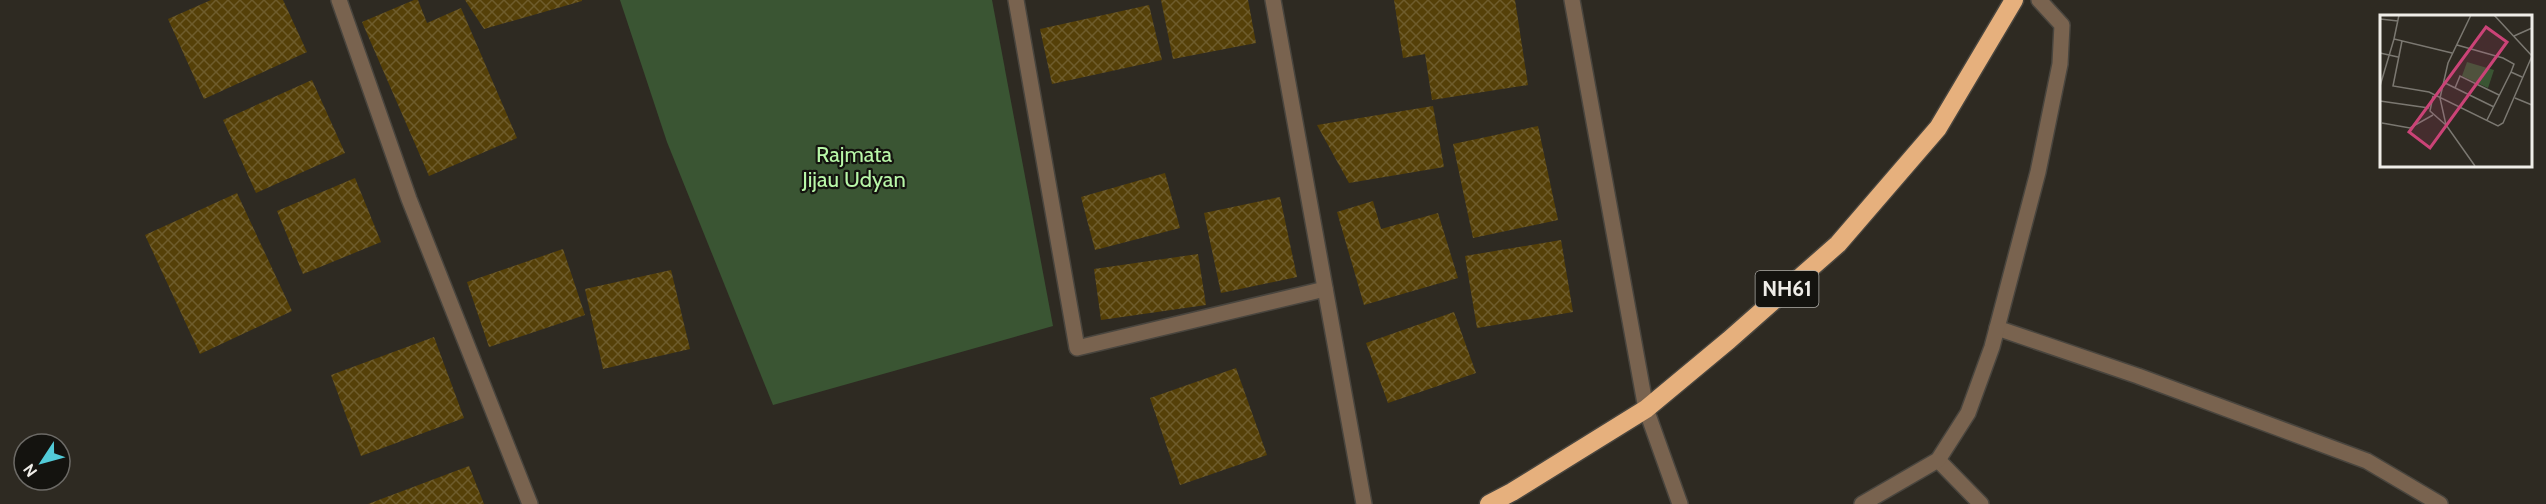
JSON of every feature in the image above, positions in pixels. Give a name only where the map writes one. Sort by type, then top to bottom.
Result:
[{"type":"highway","name":"NH61","points":[[1489,504],[1646,409],[1730,340],[1838,243],[1938,128],[2014,0]]},
{"type":"street","points":[[339,0],[409,199],[531,504]]},
{"type":"street","points":[[1016,0],[1077,348],[1325,289]]},
{"type":"street","points":[[1273,0],[1364,504]]},
{"type":"street","points":[[1572,0],[1646,409],[1680,504]]},
{"type":"street","points":[[1862,504],[1938,460],[1968,413],[1996,328],[2038,172],[2060,64],[2062,25],[2039,0]]},
{"type":"street","points":[[1996,328],[2138,376],[2367,461],[2440,504]]},
{"type":"street","points":[[1938,460],[1981,504]]},
{"type":"green space","name":"Rajmata Jijau Udyan","points":[[620,0],[992,0],[1053,326],[773,405],[667,142]]},
{"type":"building","points":[[211,0],[283,0],[307,52],[204,99],[168,19]]},
{"type":"building","points":[[418,0],[427,23],[461,8],[517,138],[429,176],[362,22]]},
{"type":"building","points":[[465,0],[582,0],[582,1],[484,29]]},
{"type":"building","points":[[1161,0],[1248,0],[1256,43],[1173,59]]},
{"type":"building","points":[[1394,0],[1515,0],[1528,85],[1432,100],[1425,54],[1403,58]]},
{"type":"building","points":[[1149,5],[1162,60],[1052,84],[1040,29]]},
{"type":"building","points":[[312,80],[345,153],[256,193],[223,120]]},
{"type":"building","points":[[1433,106],[1444,167],[1349,183],[1317,125]]},
{"type":"building","points":[[1538,126],[1558,220],[1473,238],[1453,144]]},
{"type":"building","points":[[1165,173],[1180,228],[1095,250],[1081,197]]},
{"type":"building","points":[[355,178],[381,242],[303,274],[277,211]]},
{"type":"building","points":[[237,193],[292,311],[200,354],[145,235]]},
{"type":"building","points":[[1280,197],[1297,277],[1221,293],[1204,213]]},
{"type":"building","points":[[1373,201],[1381,229],[1438,213],[1458,278],[1364,305],[1337,212]]},
{"type":"building","points":[[1561,240],[1573,312],[1477,328],[1465,256]]},
{"type":"building","points":[[563,249],[585,315],[489,347],[467,282]]},
{"type":"building","points":[[1198,254],[1206,305],[1101,320],[1094,269]]},
{"type":"building","points":[[671,270],[690,349],[603,369],[585,289]]},
{"type":"building","points":[[1454,312],[1476,373],[1388,403],[1366,343]]},
{"type":"building","points":[[434,337],[464,418],[361,456],[331,375]]},
{"type":"building","points":[[1236,368],[1267,455],[1180,485],[1150,398]]},
{"type":"building","points":[[469,466],[484,504],[368,504]]}]
